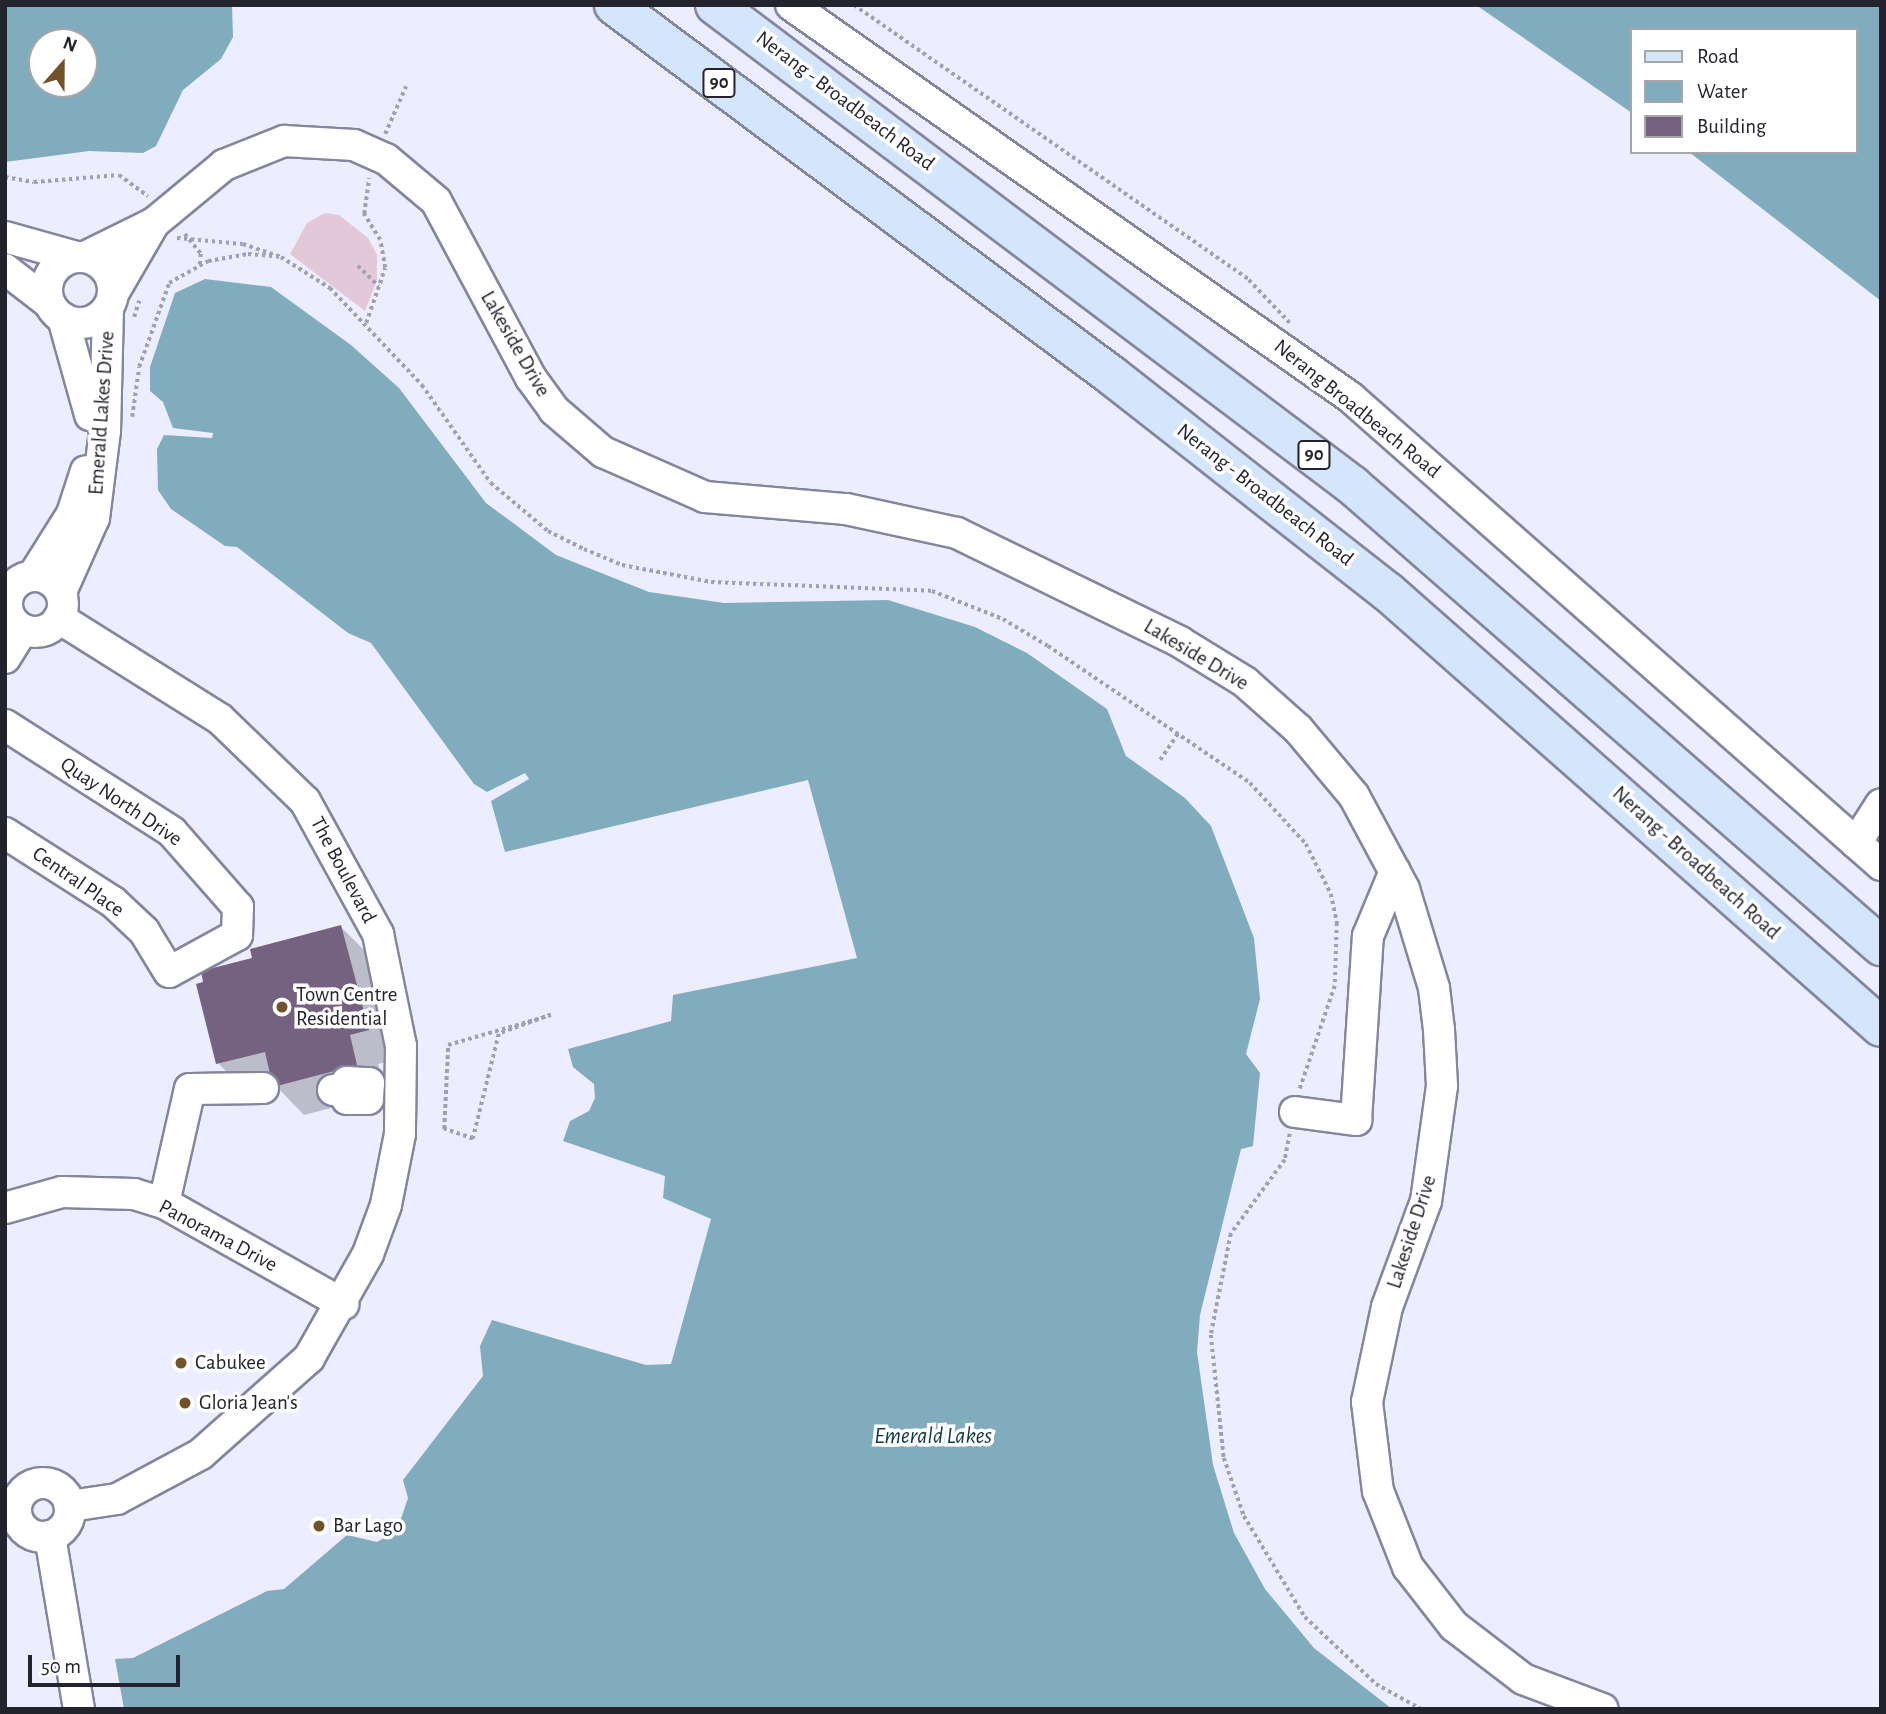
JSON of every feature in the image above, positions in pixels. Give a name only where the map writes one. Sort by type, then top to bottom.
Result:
[{"type":"main road","name":"Nerang - Broadbeach Road","points":[[614,5],[1111,375],[1388,592],[1881,1027]]},
{"type":"main road","name":"Nerang - Broadbeach Road","points":[[715,5],[1352,485],[1881,946]]},
{"type":"street","name":"Nerang Broadbeach Road","points":[[791,5],[1350,397],[1881,865]]},
{"type":"street","name":"Lakeside Drive","points":[[123,306],[161,226],[224,165],[284,141],[354,145],[377,155],[436,201],[531,378],[554,410],[603,452],[705,497],[859,511],[957,533],[1169,636],[1245,682],[1298,729],[1354,796],[1395,871],[1434,988],[1442,1086],[1426,1201],[1374,1354],[1367,1402],[1378,1491],[1408,1567],[1454,1626],[1522,1679],[1603,1709]]},
{"type":"street","name":"Lakeside Drive","points":[[81,257],[161,226]]},
{"type":"street","points":[[5,237],[81,257],[105,268],[123,306],[80,324],[56,310],[5,269]]},
{"type":"street","points":[[56,310],[54,268],[81,257]]},
{"type":"street","name":"Emerald Lakes Drive","points":[[60,605],[94,518],[123,306]]},
{"type":"street","name":"Emerald Lakes Drive","points":[[33,576],[72,514],[88,465],[90,411],[56,310]]},
{"type":"street","points":[[33,576],[49,580],[60,605],[47,629],[23,629],[8,602],[13,587],[33,576]]},
{"type":"street","name":"The Boulevard","points":[[60,605],[220,719],[305,801],[378,934],[401,1046],[401,1091],[386,1205],[342,1304],[309,1358],[201,1454],[117,1499],[70,1506]]},
{"type":"street","points":[[5,658],[23,629]]},
{"type":"street","name":"Quay North Drive","points":[[5,725],[172,832],[238,907],[237,935],[169,972]]},
{"type":"street","points":[[1856,843],[1881,804]]},
{"type":"street","name":"Central Place","points":[[5,833],[113,902],[144,931],[169,972]]},
{"type":"street","points":[[1295,1112],[1356,1120],[1368,936],[1395,871]]},
{"type":"street","points":[[164,1203],[190,1089],[263,1088]]},
{"type":"street","points":[[350,1090],[401,1091]]},
{"type":"street","name":"Panorama Drive","points":[[5,1208],[62,1192],[104,1190],[164,1203],[342,1304]]},
{"type":"street","points":[[39,1483],[56,1486],[70,1506],[65,1526],[50,1536],[29,1533],[12,1522],[20,1496],[39,1483]]},
{"type":"street","points":[[50,1536],[79,1709]]},
{"type":"path","points":[[366,323],[379,286],[385,254],[362,204],[377,155],[406,86]]},
{"type":"path","points":[[5,177],[34,182],[119,175],[134,181],[161,226],[186,235],[201,254],[200,265]]},
{"type":"path","points":[[161,226],[186,235]]},
{"type":"path","points":[[131,428],[158,302],[169,284],[200,265],[248,254],[281,257]]},
{"type":"path","points":[[358,266],[379,286]]},
{"type":"path","points":[[1130,698],[1278,807],[1331,894],[1339,946],[1335,986],[1314,1035],[1284,1160],[1247,1209],[1228,1247],[1211,1335],[1224,1458],[1244,1516],[1305,1617],[1376,1684],[1421,1709]]},
{"type":"path","points":[[1160,760],[1179,732]]},
{"type":"path","points":[[551,1015],[499,1034],[473,1139],[444,1129],[444,1119],[448,1045],[551,1015]]},
{"type":"shaded area","points":[[325,213],[339,215],[368,238],[377,255],[377,280],[365,311],[290,254],[307,223]]},
{"type":"water","points":[[5,5],[232,5],[233,37],[221,59],[183,90],[156,146],[143,153],[89,151],[5,162]]},
{"type":"water","points":[[1476,5],[1881,5],[1881,301],[1692,154],[1858,154],[1858,28],[1630,28],[1630,112]]},
{"type":"water","name":"Emerald Lakes","points":[[205,279],[271,287],[351,345],[399,388],[486,503],[556,555],[649,592],[724,603],[888,600],[975,627],[1027,653],[1107,709],[1126,756],[1185,798],[1211,826],[1254,938],[1260,999],[1246,1054],[1260,1073],[1253,1146],[1241,1149],[1200,1315],[1197,1352],[1213,1465],[1234,1533],[1265,1589],[1314,1648],[1392,1709],[124,1709],[115,1659],[133,1658],[267,1591],[284,1589],[347,1535],[377,1542],[397,1531],[408,1498],[403,1480],[483,1376],[480,1346],[492,1320],[646,1365],[671,1364],[711,1219],[663,1198],[665,1176],[563,1141],[570,1121],[589,1111],[595,1098],[594,1084],[573,1067],[568,1049],[671,1021],[673,995],[857,958],[808,780],[505,852],[491,801],[529,779],[525,773],[487,792],[474,784],[371,643],[348,633],[237,547],[225,546],[171,509],[158,490],[157,449],[164,435],[212,438],[213,433],[173,428],[163,402],[150,391],[150,367],[175,293]]},
{"type":"building","name":"Town Centre Residential","points":[[341,925],[369,1030],[350,1035],[357,1065],[273,1087],[265,1052],[216,1064],[196,984],[203,982],[201,971],[252,958],[250,949]]},
{"type":"place","name":"Town Centre Residential","points":[[282,1007]]},
{"type":"place","name":"Cabukee","points":[[181,1363]]},
{"type":"place","name":"Gloria Jean's","points":[[185,1403]]},
{"type":"place","name":"Bar Lago","points":[[319,1526]]}]
